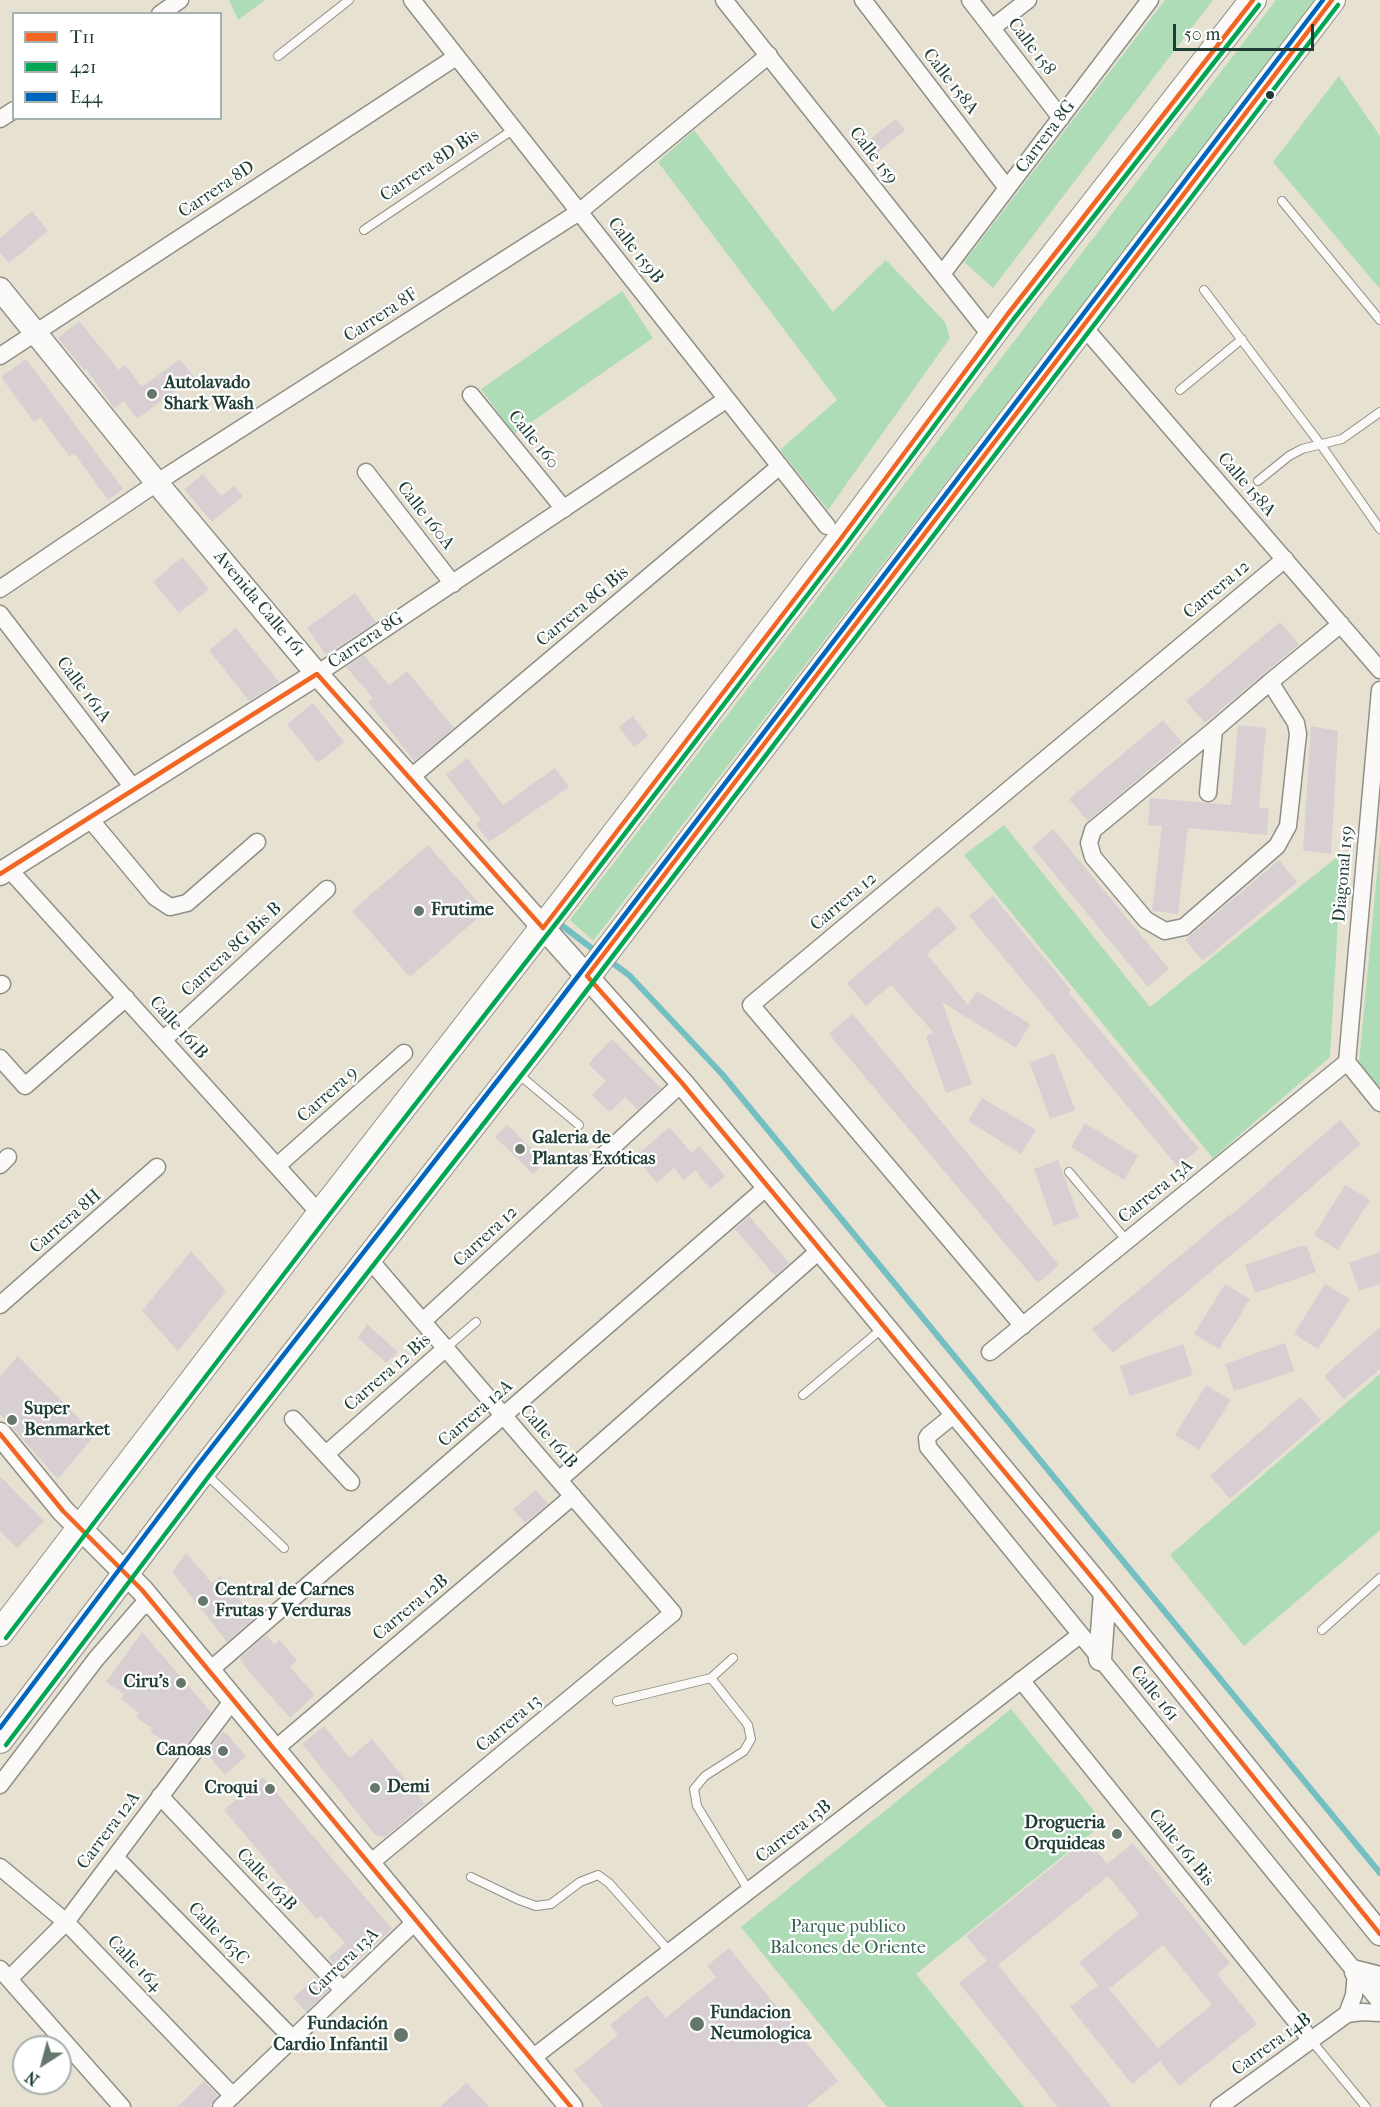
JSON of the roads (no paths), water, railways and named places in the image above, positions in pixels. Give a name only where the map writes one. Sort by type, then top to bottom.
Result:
[{"type":"main road","points":[[0,1633],[839,541],[991,336],[1253,0]]},
{"type":"main road","points":[[0,1740],[203,1471],[515,1071],[1332,0]]},
{"type":"main road","name":"Avenida Calle 161","points":[[0,289],[157,483],[317,674],[682,1083],[1105,1593],[1380,1934]]},
{"type":"main road","name":"Carrera 8G","points":[[4,871],[317,674]]},
{"type":"main road","points":[[0,1434],[80,1529],[153,1604],[531,2059],[563,2103]]},
{"type":"main road","points":[[1100,1659],[1105,1593]]},
{"type":"main road","points":[[1356,1972],[1380,1978]]},
{"type":"street","points":[[163,12],[180,0]]},
{"type":"street","name":"Calle 159B","points":[[412,0],[827,525]]},
{"type":"street","name":"Calle 159","points":[[724,0],[991,336]]},
{"type":"street","name":"Calle 158A","points":[[863,0],[1007,188]]},
{"type":"street","name":"Calle 158","points":[[970,0],[1061,118]]},
{"type":"street","points":[[992,28],[1028,0]]},
{"type":"street","name":"Carrera 8G","points":[[942,274],[1150,0]]},
{"type":"street","name":"Carrera 8F","points":[[0,589],[157,483],[579,212],[769,55]]},
{"type":"street","name":"Carrera 8D","points":[[0,356],[456,57]]},
{"type":"street","name":"Calle 158A","points":[[1083,326],[1380,670]]},
{"type":"street","name":"Calle 160","points":[[471,395],[564,509]]},
{"type":"street","name":"Carrera 8G","points":[[317,674],[727,399]]},
{"type":"street","name":"Carrera 8G Bis","points":[[410,778],[780,466]]},
{"type":"street","name":"Calle 160A","points":[[366,472],[453,584]]},
{"type":"street","name":"Carrera 12","points":[[1023,1326],[751,1005],[1285,559]]},
{"type":"street","name":"Calle 161A","points":[[0,614],[134,789]]},
{"type":"street","points":[[1270,682],[1296,723],[1298,734],[1288,826],[1277,846],[1184,927],[1165,931],[1146,920],[1093,857],[1089,843],[1094,830],[1270,682],[1341,624]]},
{"type":"street","name":"Diagonal 159","points":[[1347,1062],[1380,690]]},
{"type":"street","points":[[1208,793],[1214,730]]},
{"type":"street","points":[[88,818],[155,897],[170,907],[187,903],[257,842]]},
{"type":"street","name":"Calle 161B","points":[[4,871],[126,998],[320,1214]]},
{"type":"street","name":"Carrera 8G Bis B","points":[[163,1040],[327,889]]},
{"type":"street","points":[[0,1058],[25,1086],[126,998]]},
{"type":"street","name":"Carrera 9","points":[[277,1166],[404,1053]]},
{"type":"street","points":[[1347,1062],[1380,1103]]},
{"type":"street","name":"Carrera 13A","points":[[990,1352],[1347,1062]]},
{"type":"street","name":"Carrera 12","points":[[423,1322],[682,1083]]},
{"type":"street","name":"Carrera 8H","points":[[0,1305],[157,1167]]},
{"type":"street","name":"Carrera 12A","points":[[209,1671],[768,1186]]},
{"type":"street","points":[[559,1480],[820,1250]]},
{"type":"street","name":"Calle 161B","points":[[369,1259],[673,1613]]},
{"type":"street","name":"Carrera 12 Bis","points":[[326,1454],[446,1348]]},
{"type":"street","name":"Calle 161","points":[[956,1413],[929,1435],[928,1447],[1380,2002]]},
{"type":"street","points":[[293,1419],[351,1482]]},
{"type":"street","name":"Carrera 12B","points":[[274,1750],[573,1496]]},
{"type":"street","points":[[0,1785],[96,1659],[141,1607],[153,1604]]},
{"type":"street","name":"Carrera 13","points":[[369,1864],[673,1613]]},
{"type":"street","name":"Carrera 13B","points":[[531,2059],[1080,1635]]},
{"type":"street","name":"Calle 161 Bis","points":[[1021,1680],[1311,2040]]},
{"type":"street","name":"Carrera 12A","points":[[4,1974],[66,1922],[233,1700]]},
{"type":"street","name":"Calle 163B","points":[[160,1796],[343,1990]]},
{"type":"street","name":"Calle 163C","points":[[115,1857],[293,2039]]},
{"type":"street","name":"Calle 164","points":[[0,1867],[66,1922],[227,2101]]},
{"type":"street","name":"Carrera 13A","points":[[227,2101],[416,1921]]},
{"type":"street","points":[[1356,1972],[1354,1995],[1347,2014],[1380,2013]]},
{"type":"street","points":[[4,1974],[122,2107]]},
{"type":"street","name":"Carrera 14B","points":[[1223,2106],[1347,2014]]},
{"type":"lane","points":[[278,56],[349,0]]},
{"type":"lane","name":"Carrera 8D Bis","points":[[364,230],[514,129]]},
{"type":"lane","points":[[1282,201],[1380,320]]},
{"type":"lane","points":[[1204,290],[1380,529]]},
{"type":"lane","points":[[1180,390],[1242,339]]},
{"type":"lane","points":[[1258,481],[1289,456],[1302,449],[1342,439],[1380,412]]},
{"type":"lane","points":[[515,1071],[579,1125]]},
{"type":"lane","points":[[1069,1172],[1127,1241]]},
{"type":"lane","name":"Carrera 12 Bis","points":[[446,1348],[476,1322]]},
{"type":"lane","points":[[803,1395],[884,1326]]},
{"type":"lane","points":[[203,1471],[284,1548]]},
{"type":"lane","points":[[1322,1630],[1380,1578]]},
{"type":"lane","points":[[617,1701],[711,1677],[733,1658]]},
{"type":"lane","points":[[711,1677],[748,1725],[751,1739],[744,1751],[705,1776],[694,1789],[697,1806],[749,1891]]},
{"type":"lane","points":[[471,1877],[536,1906],[551,1904],[580,1882],[598,1875],[609,1883],[670,1952]]},
{"type":"lane","points":[[1311,2040],[1366,2107]]},
{"type":"waterway","points":[[556,921],[598,953]]},
{"type":"waterway","points":[[607,959],[629,975],[722,1074],[1380,1873]]},
{"type":"place","name":"Autolavado Shark Wash","points":[[152,394]]},
{"type":"place","name":"Frutime","points":[[419,911]]},
{"type":"place","name":"Galeria de Plantas Exóticas","points":[[520,1149]]},
{"type":"place","name":"Super Benmarket","points":[[12,1420]]},
{"type":"place","name":"Central de Carnes Frutas y Verduras","points":[[203,1601]]},
{"type":"place","name":"Ciru's","points":[[181,1683]]},
{"type":"place","name":"Canoas","points":[[223,1751]]},
{"type":"place","name":"Demi","points":[[375,1788]]},
{"type":"place","name":"Croqui","points":[[270,1789]]},
{"type":"place","name":"Drogueria Orquideas","points":[[1117,1834]]},
{"type":"place","name":"Fundacion Neumologica","points":[[697,2024]]},
{"type":"place","name":"Fundación Cardio Infantil","points":[[401,2035]]},
{"type":"park label","name":"Parque publico Balcones de Oriente","points":[[848,1938]]}]
